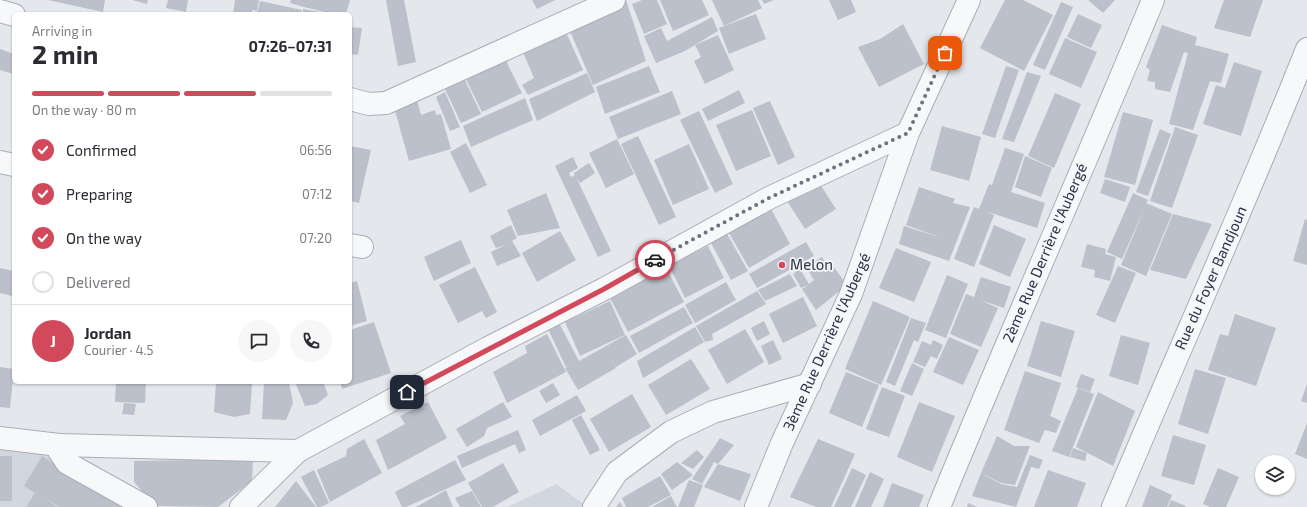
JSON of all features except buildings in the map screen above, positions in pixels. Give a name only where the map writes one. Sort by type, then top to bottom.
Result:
[{"type":"street","points":[[352,100],[369,104],[386,103],[614,0]]},
{"type":"street","name":"3ème Rue Derrière l'Aubergé","points":[[756,507],[782,443],[851,294],[908,133],[969,0]]},
{"type":"street","name":"2ème Rue Derrière l'Aubergé","points":[[939,507],[987,388],[1098,133],[1152,0]]},
{"type":"street","points":[[0,11],[12,14]]},
{"type":"street","name":"Rue du Foyer Bandjoun","points":[[1113,507],[1189,326],[1263,160],[1307,49]]},
{"type":"street","points":[[241,507],[298,451],[482,352],[604,289],[763,201],[908,133]]},
{"type":"street","points":[[0,162],[12,165]]},
{"type":"street","points":[[594,507],[617,472],[671,432],[713,412],[810,384]]},
{"type":"street","points":[[0,438],[59,444],[298,451]]},
{"type":"street","points":[[59,444],[62,457],[67,463],[146,507]]},
{"type":"shaded area","points":[[0,441],[20,441],[141,507],[0,507]]},
{"type":"shaded area","points":[[556,484],[588,507],[508,507]]},
{"type":"way so far","points":[[655,260],[726,220],[769,198],[908,133],[945,53]]},
{"type":"place","name":"Melon","points":[[782,265]]},
{"type":"route","points":[[407,392],[488,348],[604,289],[655,260]]}]
